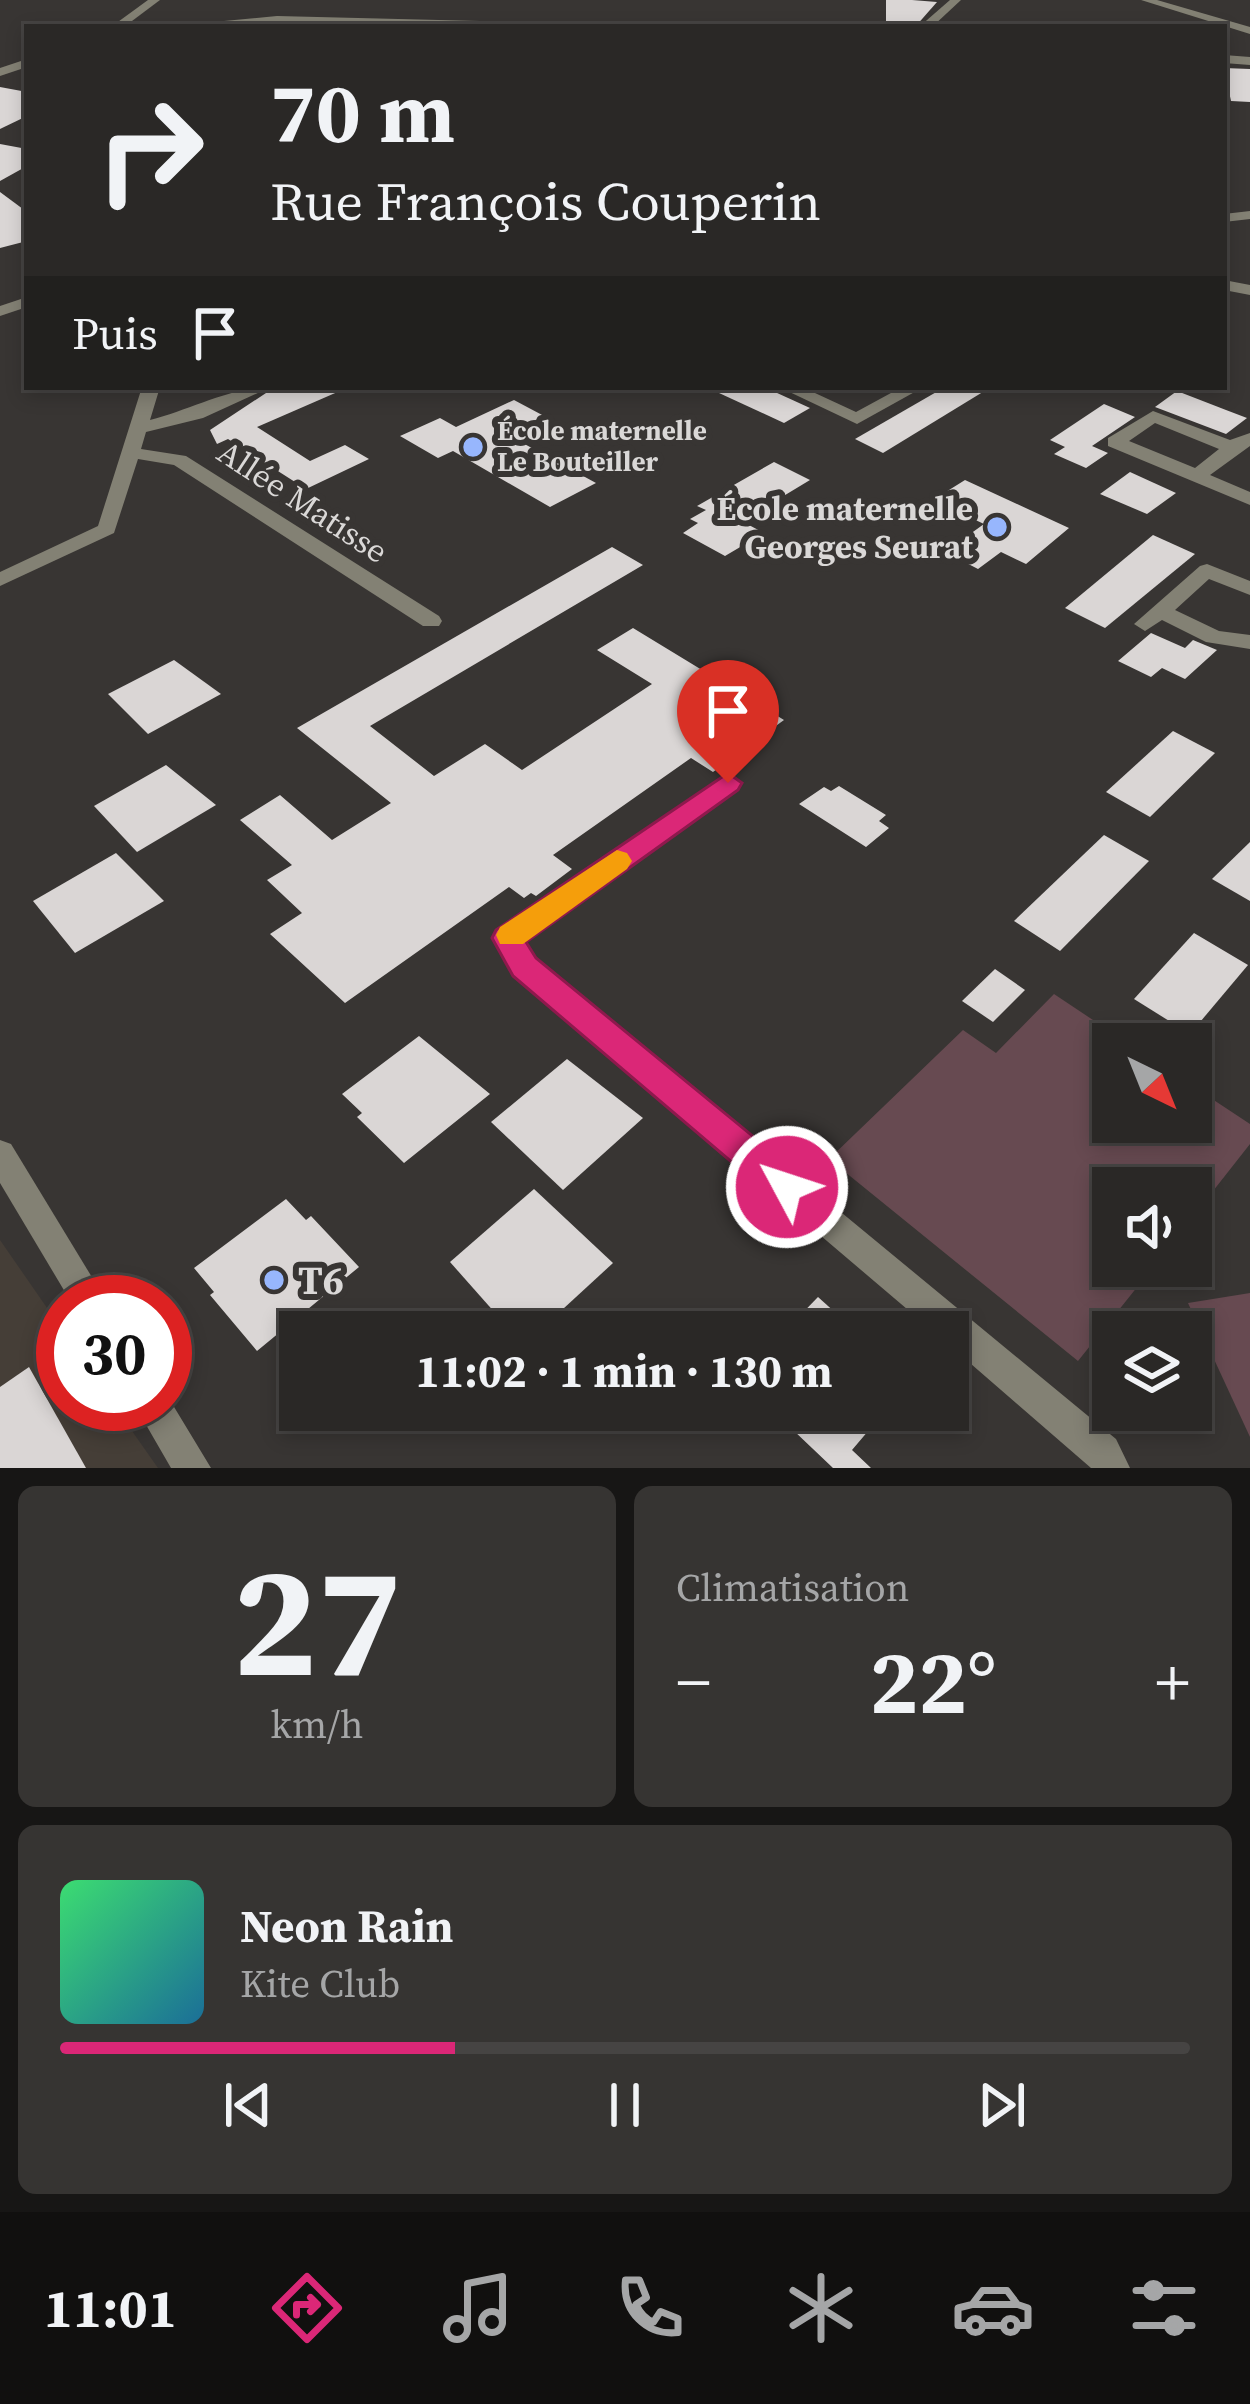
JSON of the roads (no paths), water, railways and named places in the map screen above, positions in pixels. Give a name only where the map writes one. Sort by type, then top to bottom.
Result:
[{"type":"street","points":[[121,24],[154,0]]},
{"type":"street","points":[[928,24],[956,0]]},
{"type":"street","points":[[1146,0],[1227,24]]},
{"type":"street","points":[[0,68],[24,64]]},
{"type":"street","points":[[0,580],[107,529],[150,390]]},
{"type":"street","points":[[140,428],[197,414],[255,390]]},
{"type":"street","points":[[794,390],[857,419],[909,390]]},
{"type":"street","points":[[1241,444],[1153,416],[1115,442],[1250,499]]},
{"type":"street","points":[[1197,476],[1241,444]]},
{"type":"street","name":"Allée Matisse","points":[[134,453],[179,460],[431,622]]},
{"type":"street","points":[[1248,637],[1214,637],[1153,618],[1207,570],[1250,590]]},
{"type":"street","points":[[728,783],[507,938],[524,967],[1103,1452],[1111,1468]]},
{"type":"street","points":[[0,1154],[74,1275]]},
{"type":"street","points":[[169,1431],[192,1468]]},
{"type":"place","name":"École maternelle Le Bouteiller","points":[[473,447]]},
{"type":"place","name":"École maternelle Georges Seurat","points":[[997,527]]},
{"type":"place","name":"T6","points":[[274,1280]]}]
